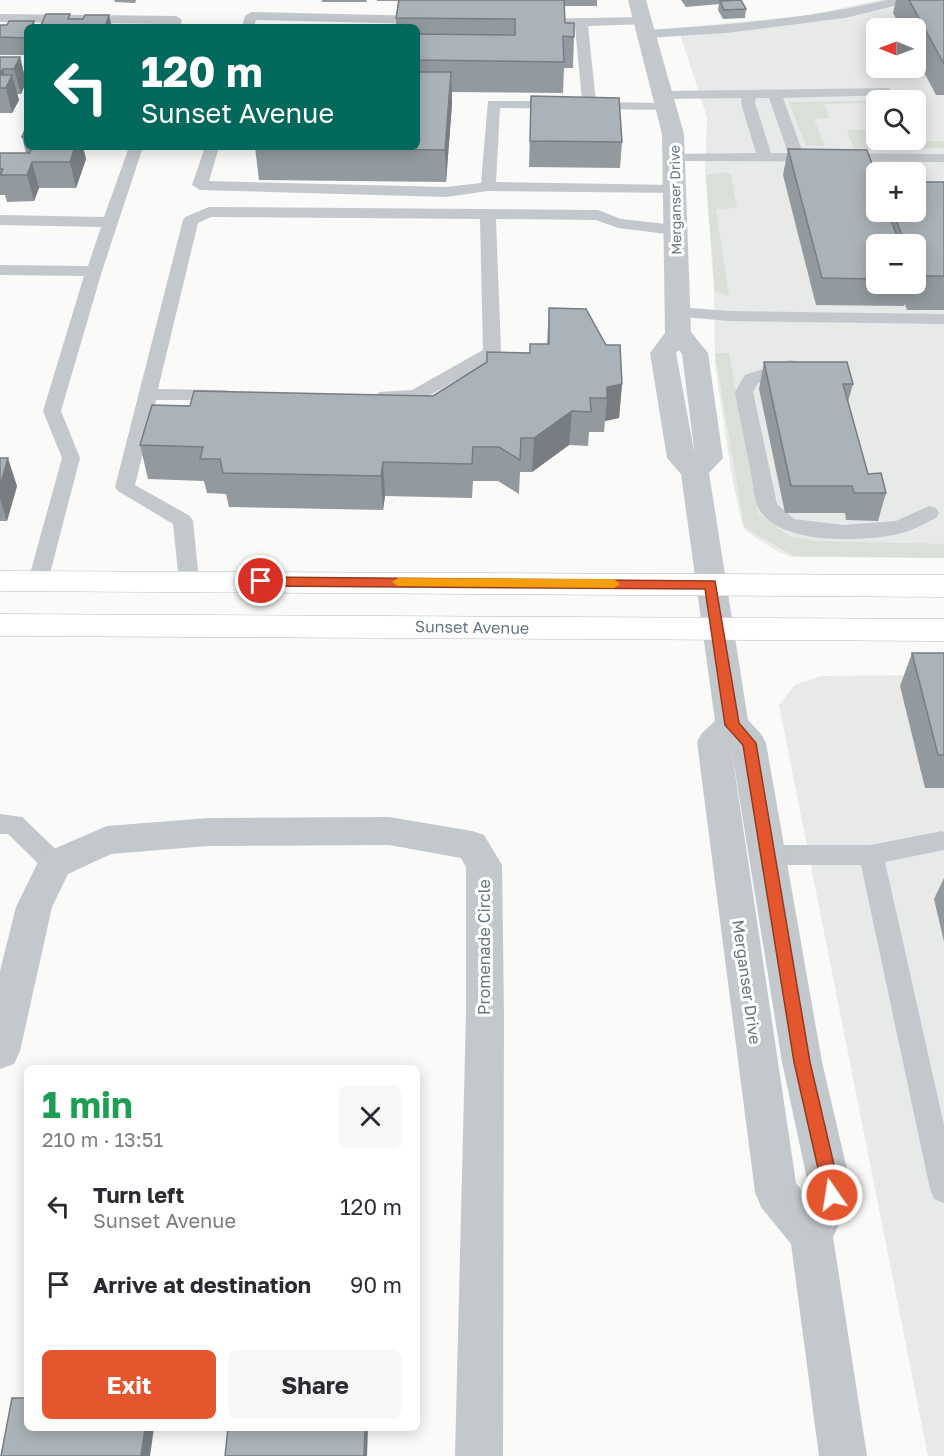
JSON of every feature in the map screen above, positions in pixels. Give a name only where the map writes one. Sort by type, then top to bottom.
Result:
[{"type":"main road","points":[[0,581],[944,586]]},
{"type":"main road","name":"Sunset Avenue","points":[[0,625],[944,630]]},
{"type":"street","name":"Merganser Drive","points":[[637,0],[665,101],[675,157],[678,322]]},
{"type":"street","points":[[678,322],[663,353],[681,458],[695,471],[732,725],[749,743],[802,1062],[832,1195],[811,1235],[843,1456]]},
{"type":"street","name":"Merganser Drive","points":[[732,725],[714,742],[776,1192],[811,1235]]},
{"type":"street","name":"Promenade Circle","points":[[55,864],[107,840],[208,832],[389,831],[472,845],[484,865],[485,1014],[479,1456]]},
{"type":"street","points":[[0,1051],[34,907],[55,864]]},
{"type":"lane","points":[[522,21],[581,22],[645,28],[726,29],[845,14],[902,0]]},
{"type":"lane","points":[[249,24],[251,16],[440,20]]},
{"type":"lane","points":[[0,18],[176,20],[175,24]]},
{"type":"lane","points":[[581,22],[589,106]]},
{"type":"lane","points":[[488,186],[493,104],[589,106],[749,94],[866,92]]},
{"type":"lane","points":[[776,93],[797,158]]},
{"type":"lane","points":[[749,94],[748,104],[765,158]]},
{"type":"lane","points":[[38,581],[72,458],[52,411],[94,271],[135,150]]},
{"type":"lane","points":[[211,150],[200,185],[446,192],[488,186],[675,190]]},
{"type":"lane","points":[[675,157],[944,158]]},
{"type":"lane","points":[[189,581],[183,521],[125,487],[191,220],[209,212],[598,216],[618,223],[675,230]]},
{"type":"lane","points":[[369,396],[416,396],[492,352],[488,215]]},
{"type":"lane","points":[[0,220],[111,222]]},
{"type":"lane","points":[[0,270],[94,271]]},
{"type":"lane","points":[[678,322],[771,310],[944,319]]},
{"type":"lane","points":[[791,364],[751,380],[744,392],[766,505],[774,515],[785,523],[813,531],[868,530],[902,526],[929,513]]},
{"type":"lane","points":[[147,394],[242,395]]},
{"type":"lane","points":[[0,824],[14,824],[55,864]]},
{"type":"lane","points":[[769,855],[871,855],[942,841]]},
{"type":"lane","points":[[871,855],[944,1189]]},
{"type":"shaded area","points":[[879,0],[944,0],[944,558],[792,557],[775,550],[746,531],[742,524],[732,477],[715,364],[714,291],[705,171],[707,117],[678,28],[809,15]]},
{"type":"shaded area","points":[[866,101],[866,103],[824,104],[829,118],[814,119],[825,146],[806,146],[789,102]]},
{"type":"shaded area","points":[[847,130],[866,130],[866,149],[854,149]]},
{"type":"shaded area","points":[[926,141],[944,141],[944,148],[926,148]]},
{"type":"shaded area","points":[[726,172],[731,175],[737,208],[716,209],[729,296],[715,291],[706,175]]},
{"type":"shaded area","points":[[715,353],[729,353],[758,513],[791,537],[815,541],[944,544],[944,558],[794,556],[744,527]]},
{"type":"shaded area","points":[[944,675],[944,1456],[928,1456],[779,705],[795,685],[820,676]]},
{"type":"building","points":[[399,0],[564,0],[565,23],[574,23],[574,37],[563,36],[564,62],[420,60],[420,34],[515,35],[515,19],[396,18]]},
{"type":"building","points":[[741,0],[746,9],[724,10],[720,1]]},
{"type":"building","points":[[909,0],[944,0],[944,64],[926,31],[926,18],[919,18]]},
{"type":"building","points":[[46,14],[70,14],[68,19],[83,19],[85,15],[109,15],[106,24],[41,24]]},
{"type":"building","points":[[9,21],[34,21],[32,24],[24,24],[24,38],[0,37],[0,25],[7,25]]},
{"type":"building","points":[[0,57],[20,57],[14,69],[3,69],[0,74]]},
{"type":"building","points":[[420,72],[451,72],[445,150],[420,150]]},
{"type":"building","points":[[0,75],[12,75],[6,88],[0,88]]},
{"type":"building","points":[[531,96],[619,98],[622,142],[530,141]]},
{"type":"building","points":[[788,149],[867,150],[871,162],[866,162],[866,222],[892,222],[896,234],[866,234],[866,279],[822,278]]},
{"type":"building","points":[[31,150],[74,150],[70,162],[32,162],[27,175],[0,175],[3,169],[0,169],[0,153],[30,153]]},
{"type":"building","points":[[926,182],[944,182],[944,276],[926,276],[926,234],[901,234],[897,222],[926,222]]},
{"type":"building","points":[[549,308],[586,309],[606,345],[620,345],[622,384],[607,387],[607,398],[590,398],[591,412],[572,411],[534,438],[521,438],[520,460],[499,447],[473,447],[472,464],[383,462],[381,476],[223,473],[220,459],[200,459],[203,447],[140,445],[152,405],[190,406],[194,391],[433,396],[487,362],[487,352],[530,353],[530,344],[549,344]]},
{"type":"building","points":[[764,362],[847,362],[853,384],[843,384],[868,474],[881,473],[886,493],[854,493],[852,486],[791,486]]},
{"type":"building","points":[[0,458],[8,458],[0,486]]},
{"type":"building","points":[[912,653],[944,653],[944,755],[938,755]]},
{"type":"building","points":[[12,1398],[24,1398],[24,1431],[145,1431],[141,1456],[1,1456]]},
{"type":"building","points":[[228,1431],[365,1431],[364,1456],[225,1456]]},
{"type":"slow traffic","points":[[398,582],[614,584]]},
{"type":"route","points":[[261,581],[711,585],[732,725],[749,743],[802,1062],[832,1195]]}]
